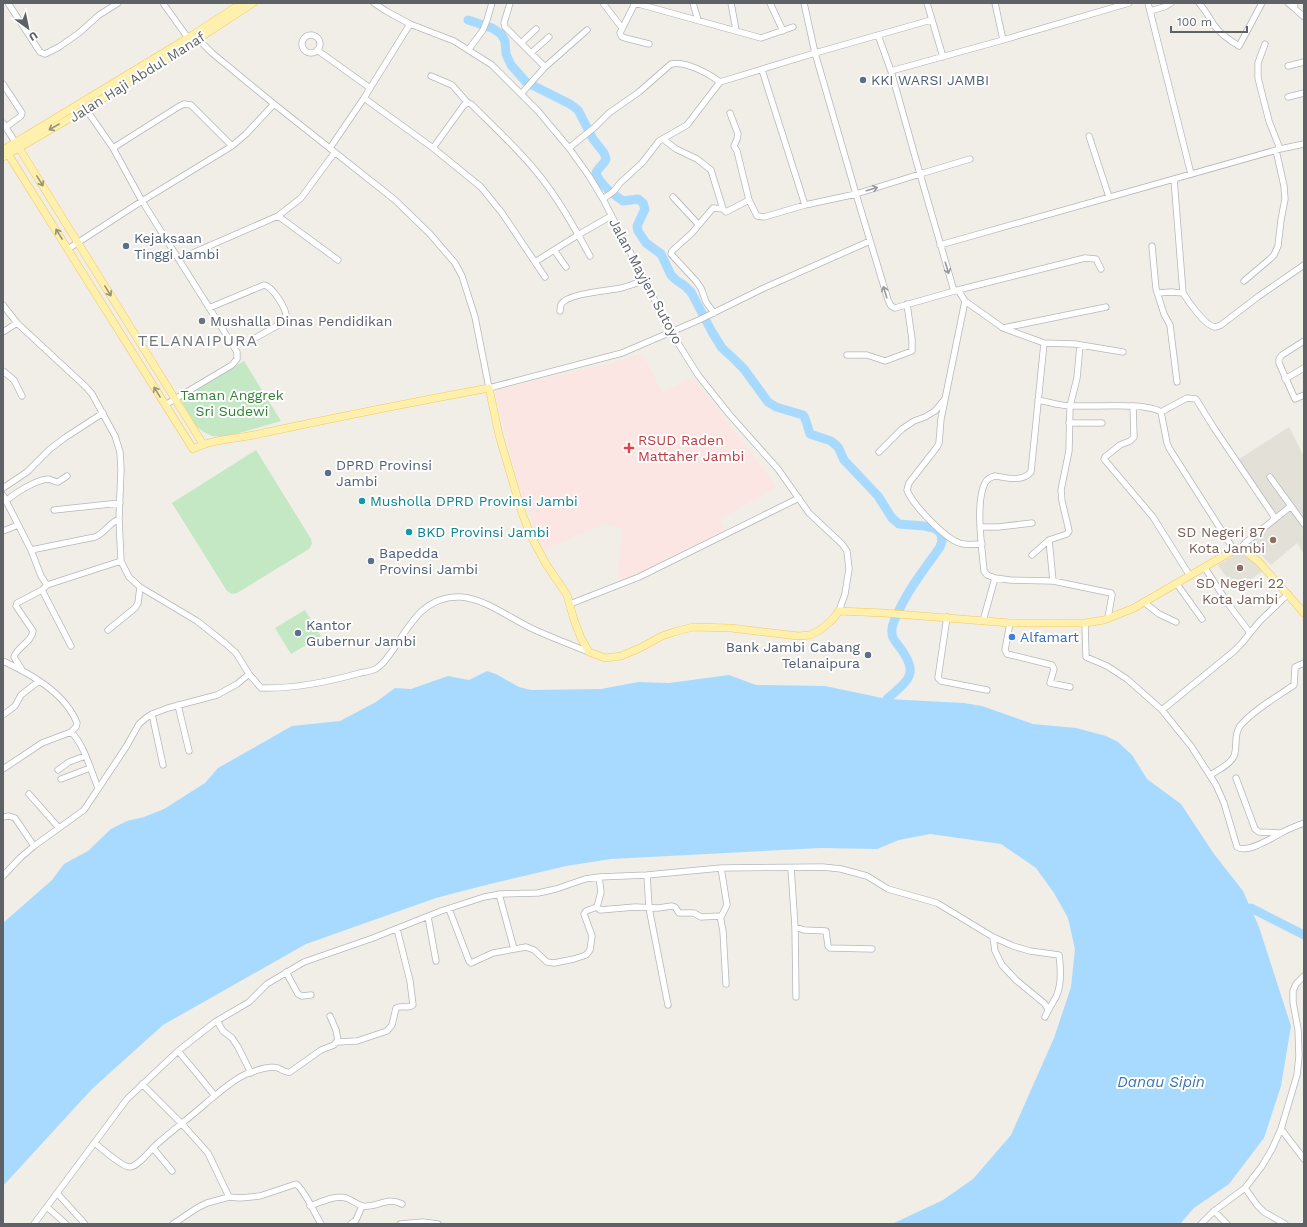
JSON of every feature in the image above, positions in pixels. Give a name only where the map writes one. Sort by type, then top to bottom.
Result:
[{"type":"main road","name":"Jalan Haji Abdul Manaf","points":[[17,145],[86,109],[167,55],[188,38],[242,3]]},
{"type":"main road","name":"Jalan Haji Abdul Manaf","points":[[17,145],[167,55],[198,39],[252,3]]},
{"type":"main road","points":[[204,444],[17,145],[4,151],[68,249],[193,449],[204,444],[258,435],[398,404],[489,388],[500,435],[522,513],[537,548],[546,564],[567,594],[576,626],[589,652],[605,658],[621,656],[662,636],[693,627],[731,628],[798,636],[810,635],[820,630],[839,612],[947,617],[1010,623],[1085,623],[1108,618],[1145,603],[1238,549],[1259,562],[1304,613]]},
{"type":"street","points":[[8,3],[40,52],[45,54],[80,33],[99,15],[118,3]]},
{"type":"street","points":[[163,3],[188,38]]},
{"type":"street","name":"Jalan Mayjen Sutoyo","points":[[374,3],[386,12],[410,24],[454,41],[492,66],[538,112],[569,148],[603,199],[671,332],[698,375],[774,464],[816,520],[842,544],[847,551],[849,570],[845,594],[839,612]]},
{"type":"street","points":[[469,50],[487,20],[492,3]]},
{"type":"street","points":[[510,3],[504,23],[545,68]]},
{"type":"street","points":[[603,3],[622,28]]},
{"type":"street","points":[[649,44],[622,37],[620,34],[635,3],[736,30],[760,38],[793,27]]},
{"type":"street","points":[[692,3],[698,20]]},
{"type":"street","points":[[731,3],[736,30]]},
{"type":"street","points":[[770,3],[782,31]]},
{"type":"street","points":[[804,3],[815,53],[889,303],[895,308],[1085,258],[1096,259],[1101,269]]},
{"type":"street","points":[[927,3],[943,57]]},
{"type":"street","points":[[995,3],[1004,40]]},
{"type":"street","points":[[891,71],[1004,40],[1129,3]]},
{"type":"street","points":[[1148,3],[1191,174]]},
{"type":"street","points":[[1150,11],[1164,7],[1171,3]]},
{"type":"street","points":[[1199,3],[1205,9],[1217,28],[1228,40],[1239,46],[1259,4]]},
{"type":"street","points":[[1288,3],[1295,6],[1304,17]]},
{"type":"street","points":[[603,199],[612,193],[620,183],[646,158],[659,141],[687,125],[720,82],[931,20]]},
{"type":"street","points":[[330,148],[364,98],[410,24]]},
{"type":"street","points":[[521,43],[536,29]]},
{"type":"street","points":[[521,94],[545,68],[587,30]]},
{"type":"street","points":[[878,35],[891,71],[940,245],[956,291],[965,301],[1003,328],[1044,343],[1080,345],[1123,352]]},
{"type":"street","points":[[531,53],[549,37]]},
{"type":"street","points":[[198,39],[212,53],[274,104],[400,205],[430,234],[455,263],[462,276],[475,317],[489,388],[622,353],[699,320],[764,288],[870,241]]},
{"type":"street","points":[[1244,281],[1274,255],[1278,246],[1280,220],[1285,193],[1278,149],[1258,78],[1258,63],[1265,44]]},
{"type":"street","points":[[317,50],[370,88]]},
{"type":"street","points":[[1288,66],[1304,62]]},
{"type":"street","points":[[569,148],[596,126],[609,113],[639,92],[671,64],[677,63],[708,73],[720,82]]},
{"type":"street","points":[[762,70],[805,205]]},
{"type":"street","points":[[431,76],[452,85],[535,170],[578,235],[590,256]]},
{"type":"street","points":[[3,84],[22,113],[21,116],[4,125],[17,145]]},
{"type":"street","points":[[1288,97],[1304,92]]},
{"type":"street","points":[[364,98],[432,148],[481,187],[502,213],[545,277]]},
{"type":"street","points":[[432,148],[464,105],[468,102]]},
{"type":"street","points":[[113,148],[178,107],[187,104],[191,105],[232,146]]},
{"type":"street","points":[[68,249],[142,201],[232,146],[246,134],[274,104]]},
{"type":"street","points":[[86,109],[113,148],[142,201],[237,352],[237,359],[232,365],[165,406]]},
{"type":"street","points":[[730,113],[738,134],[738,139],[734,146],[738,151],[749,200],[755,215],[760,217],[856,194],[970,159]]},
{"type":"street","points":[[1089,136],[1109,198]]},
{"type":"street","points":[[663,139],[676,149],[697,159],[711,170],[723,209]]},
{"type":"street","points":[[940,245],[1278,149],[1304,144]]},
{"type":"street","points":[[178,259],[278,216],[301,198],[335,152]]},
{"type":"street","points":[[1174,179],[1183,293],[1192,307],[1210,325],[1214,327],[1221,325],[1259,296],[1304,265]]},
{"type":"street","points":[[673,197],[698,224]]},
{"type":"street","points":[[712,314],[701,288],[671,254],[672,251],[713,208],[723,209],[726,212],[749,200]]},
{"type":"street","points":[[278,216],[338,260]]},
{"type":"street","points":[[535,262],[611,216]]},
{"type":"street","points":[[1152,246],[1155,279],[1158,293],[1164,314],[1170,325],[1177,382]]},
{"type":"street","points":[[554,250],[566,267]]},
{"type":"street","points":[[560,311],[561,304],[565,300],[583,294],[620,288],[645,280]]},
{"type":"street","points":[[209,308],[264,285],[270,286],[285,309],[286,317],[282,323],[257,337]]},
{"type":"street","points":[[1158,293],[1183,293]]},
{"type":"street","points":[[965,301],[941,419],[939,442],[937,447],[909,483],[907,490],[914,503],[950,539],[964,544],[982,544]]},
{"type":"street","points":[[3,304],[17,323],[86,387],[103,413],[114,436],[120,452],[121,469],[119,519],[121,561],[129,577],[140,587],[197,621],[226,644],[236,653],[249,674],[261,688],[283,688],[377,669],[385,661],[424,608],[435,601],[444,598],[460,597],[499,610],[535,630],[589,652]]},
{"type":"street","points":[[847,356],[867,355],[885,361],[912,351],[907,304]]},
{"type":"street","points":[[1003,328],[1106,306]]},
{"type":"street","points":[[3,332],[17,323]]},
{"type":"street","points":[[1304,341],[1279,359],[1280,367],[1295,399],[1304,395]]},
{"type":"street","points":[[1044,343],[1031,472],[1026,477],[995,476],[991,477],[985,482],[981,498],[980,527],[985,573],[995,578],[1010,580],[1053,581],[1111,593],[1112,595],[1108,618]]},
{"type":"street","points":[[1032,555],[1049,540],[1069,532],[1062,501],[1062,490],[1069,451],[1070,406],[1077,378],[1080,345]]},
{"type":"street","points":[[1286,379],[1304,368]]},
{"type":"street","points":[[3,371],[14,380],[22,396]]},
{"type":"street","points":[[1161,412],[1187,398],[1196,399],[1273,515],[1274,520]]},
{"type":"street","points":[[879,452],[902,429],[914,421],[935,411],[945,399]]},
{"type":"street","points":[[1038,400],[1070,406],[1133,406],[1156,409],[1161,412],[1169,448],[1238,549],[1291,506]]},
{"type":"street","points":[[1133,406],[1134,437],[1130,441],[1115,449],[1104,459],[1153,516],[1190,576]]},
{"type":"street","points":[[3,488],[27,472],[50,449],[66,437],[103,413]]},
{"type":"street","points":[[1069,423],[1102,423]]},
{"type":"street","points":[[6,501],[33,484],[51,479],[58,482],[67,476]]},
{"type":"street","points":[[1270,477],[1304,524]]},
{"type":"street","points":[[3,495],[31,550],[44,588],[71,646]]},
{"type":"street","points":[[570,604],[639,577],[799,498]]},
{"type":"street","points":[[54,510],[120,503]]},
{"type":"street","points":[[31,550],[95,537],[103,532],[111,523],[119,519]]},
{"type":"street","points":[[980,527],[998,527],[1032,523]]},
{"type":"street","points":[[3,531],[18,524]]},
{"type":"street","points":[[1049,540],[1053,581]]},
{"type":"street","points":[[22,670],[14,658],[33,631],[16,606],[17,603],[44,588],[121,561]]},
{"type":"street","points":[[1204,568],[1250,633]]},
{"type":"street","points":[[983,621],[995,578]]},
{"type":"street","points":[[1177,584],[1202,619]]},
{"type":"street","points":[[108,630],[135,608],[138,603],[140,587]]},
{"type":"street","points":[[1162,710],[1232,652],[1264,617],[1288,594]]},
{"type":"street","points":[[1145,603],[1159,614],[1176,622]]},
{"type":"street","points":[[947,617],[938,678],[941,681],[987,690]]},
{"type":"street","points":[[1010,623],[1005,650],[1007,654],[1052,665],[1054,669],[1050,682],[1051,684],[1070,687]]},
{"type":"street","points":[[1085,623],[1086,657],[1107,666],[1120,674],[1162,710],[1191,746],[1216,785],[1224,803],[1237,847],[1240,849],[1245,849],[1268,841],[1280,833],[1304,823]]},
{"type":"street","points":[[3,661],[22,670],[53,691],[69,708],[77,723],[76,727],[71,732],[42,743],[3,769]]},
{"type":"street","points":[[1210,775],[1234,757],[1236,734],[1241,726],[1253,714],[1294,685],[1295,667],[1304,663]]},
{"type":"street","points":[[3,876],[34,846],[84,810],[126,747],[139,724],[152,714],[178,705],[217,695],[237,684],[249,674]]},
{"type":"street","points":[[3,715],[15,706],[21,695],[39,681]]},
{"type":"street","points":[[178,705],[189,751]]},
{"type":"street","points":[[152,714],[163,765]]},
{"type":"street","points":[[71,732],[76,736],[98,788]]},
{"type":"street","points":[[58,770],[69,762],[85,756]]},
{"type":"street","points":[[61,779],[90,768]]},
{"type":"street","points":[[1236,778],[1255,829],[1259,832],[1280,833]]},
{"type":"street","points":[[29,794],[59,828]]},
{"type":"street","points":[[3,817],[9,816],[14,818],[34,846]]},
{"type":"street","points":[[35,1224],[127,1099],[178,1051],[218,1021],[249,1002],[267,984],[304,962],[397,929],[449,908],[498,894],[538,893],[556,889],[585,879],[598,877],[647,875],[721,868],[823,867],[841,869],[867,876],[888,889],[937,903],[993,937],[1013,946],[1058,955],[1061,967],[1060,978],[1056,997],[1048,1009],[1045,1017]]},
{"type":"street","points":[[721,868],[727,905],[720,917],[726,984]]},
{"type":"street","points":[[791,868],[795,927],[796,997]]},
{"type":"street","points":[[647,875],[649,908],[668,1005]]},
{"type":"street","points":[[597,907],[600,895],[598,877]]},
{"type":"street","points":[[498,894],[514,949]]},
{"type":"street","points":[[597,907],[600,910],[672,906],[675,907],[679,913],[694,913],[701,917],[718,915],[720,917]]},
{"type":"street","points":[[449,908],[471,963],[493,953],[526,947],[531,948],[545,961],[554,963],[586,955],[590,950],[592,936],[584,914],[586,911],[597,907]]},
{"type":"street","points":[[428,917],[436,960]]},
{"type":"street","points":[[795,927],[804,930],[826,931],[828,946],[830,948],[872,949]]},
{"type":"street","points":[[95,1143],[120,1162],[128,1167],[132,1167],[215,1096],[232,1083],[250,1073],[264,1069],[278,1068],[287,1073],[321,1050],[337,1042],[357,1041],[387,1031],[392,1025],[396,1008],[412,1007],[414,1005],[410,981],[397,929]]},
{"type":"street","points":[[993,937],[995,951],[1002,965],[1016,980],[1044,1003],[1048,1009]]},
{"type":"street","points":[[286,972],[298,994],[302,996],[311,995]]},
{"type":"street","points":[[1201,1224],[1214,1211],[1245,1188],[1262,1166],[1281,1129],[1297,1075],[1298,1029],[1293,1002],[1293,991],[1296,984],[1304,976]]},
{"type":"street","points":[[330,1016],[336,1030],[337,1042]]},
{"type":"street","points":[[218,1021],[223,1031],[232,1038],[238,1047],[250,1073]]},
{"type":"street","points":[[178,1051],[215,1096]]},
{"type":"street","points":[[142,1084],[182,1124],[208,1153],[229,1197]]},
{"type":"street","points":[[1281,1129],[1301,1152],[1304,1159]]},
{"type":"street","points":[[153,1148],[172,1171]]},
{"type":"street","points":[[174,1224],[197,1208],[207,1204],[229,1197],[240,1198],[260,1196],[296,1184],[300,1186],[321,1224]]},
{"type":"street","points":[[1245,1188],[1264,1212],[1285,1224]]},
{"type":"street","points":[[57,1194],[85,1224]]},
{"type":"street","points":[[310,1206],[340,1197],[362,1206],[392,1201],[402,1204]]},
{"type":"street","points":[[351,1224],[356,1220],[362,1206]]},
{"type":"street","points":[[47,1207],[66,1224]]},
{"type":"street","points":[[1214,1211],[1227,1224]]},
{"type":"street","points":[[400,1224],[423,1222],[438,1224]]},
{"type":"shaded area","name":"RSUD Raden Mattaher Jambi","points":[[642,353],[662,392],[693,377],[777,487],[720,519],[726,532],[641,574],[625,580],[620,578],[618,572],[622,530],[605,524],[543,550],[518,483],[495,393],[498,389],[613,363]]},
{"type":"shaded area","points":[[1289,427],[1304,457],[1304,554],[1297,543],[1271,565],[1249,543],[1277,519],[1239,459]]},
{"type":"shaded area","name":"SD Negeri 22 Kota Jambi","points":[[1239,552],[1250,556],[1263,571],[1235,590],[1218,565]]},
{"type":"green space","name":"Taman Anggrek Sri Sudewi","points":[[244,361],[281,421],[225,437],[212,436],[196,426],[180,399]]},
{"type":"green space","points":[[256,450],[311,539],[312,544],[309,549],[237,593],[232,594],[227,591],[172,503]]},
{"type":"green space","points":[[305,610],[321,636],[291,654],[275,628]]},
{"type":"water","name":"Danau Sipin","points":[[487,671],[496,674],[519,687],[531,690],[601,689],[638,682],[669,683],[729,675],[756,685],[825,686],[887,699],[964,703],[982,706],[1033,724],[1076,728],[1106,736],[1118,742],[1132,755],[1147,779],[1181,804],[1214,854],[1243,891],[1259,927],[1291,1026],[1281,1086],[1264,1138],[1229,1184],[1194,1208],[1180,1224],[892,1224],[943,1200],[973,1179],[1011,1135],[1054,1038],[1071,987],[1075,949],[1068,918],[1054,893],[1036,868],[1001,844],[930,834],[899,840],[877,849],[821,848],[611,859],[566,866],[436,898],[306,944],[163,1025],[92,1089],[3,1186],[3,923],[52,880],[64,864],[88,851],[111,829],[127,821],[144,817],[164,809],[205,783],[218,768],[292,726],[340,721],[376,702],[395,688],[411,689],[448,676],[469,680]]},
{"type":"waterway","points":[[468,20],[492,28],[501,34],[505,41],[506,54],[511,65],[526,82],[570,104],[578,110],[593,139],[604,153],[606,159],[596,173],[600,181],[607,189],[623,201],[638,199],[643,203],[645,209],[637,226],[638,231],[646,243],[661,254],[671,275],[691,292],[722,348],[744,369],[768,402],[776,407],[803,415],[810,434],[831,441],[838,447],[844,460],[878,496],[892,518],[899,524],[924,526],[936,529],[941,534],[942,541],[940,547],[910,590],[893,624],[893,638],[909,662],[910,669],[906,681],[887,699]]},
{"type":"waterway","points":[[1251,908],[1304,935]]},
{"type":"place","name":"KKI WARSI JAMBI","points":[[863,80]]},
{"type":"place","name":"Kejaksaan Tinggi Jambi","points":[[126,246]]},
{"type":"place","name":"Mushalla Dinas Pendidikan","points":[[202,321]]},
{"type":"place","name":"RSUD Raden Mattaher Jambi","points":[[629,448]]},
{"type":"place","name":"DPRD Provinsi Jambi","points":[[328,473]]},
{"type":"place","name":"Musholla DPRD Provinsi Jambi","points":[[362,501]]},
{"type":"place","name":"BKD Provinsi Jambi","points":[[409,532]]},
{"type":"place","name":"SD Negeri 87 Kota Jambi","points":[[1273,540]]},
{"type":"place","name":"Bapedda Provinsi Jambi","points":[[371,561]]},
{"type":"place","name":"SD Negeri 22 Kota Jambi","points":[[1240,568]]},
{"type":"place","name":"Kantor Gubernur Jambi","points":[[298,633]]},
{"type":"place","name":"Alfamart","points":[[1012,637]]},
{"type":"place","name":"Bank Jambi Cabang Telanaipura","points":[[868,655]]},
{"type":"district","name":"TELANAIPURA","points":[[198,340]]}]
